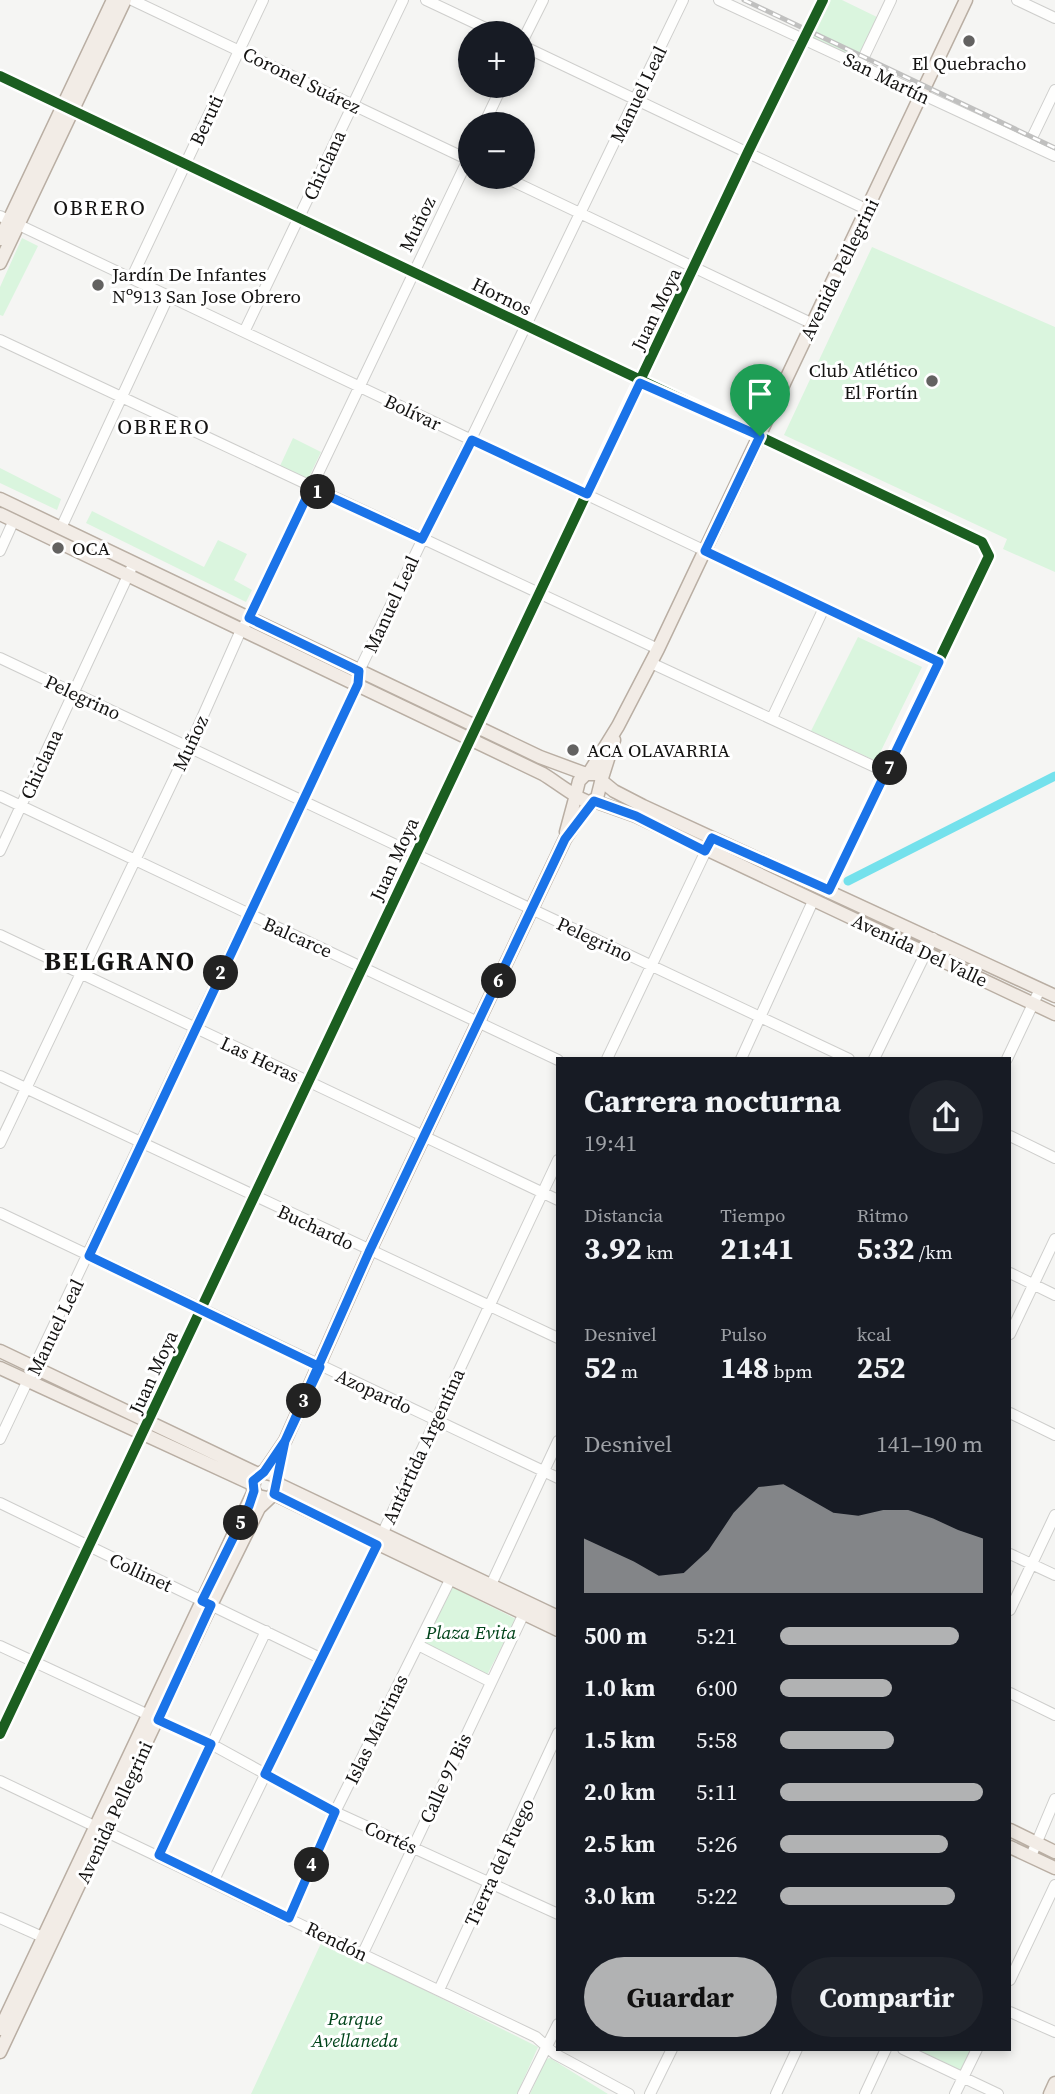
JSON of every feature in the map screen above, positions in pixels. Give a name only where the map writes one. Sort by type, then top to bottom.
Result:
[{"type":"main road","points":[[69,108],[113,0]]},
{"type":"main road","points":[[0,239],[125,0]]},
{"type":"main road","name":"Avenida Pellegrini","points":[[565,839],[579,780],[588,773],[618,726],[658,649],[967,0]]},
{"type":"main road","points":[[0,264],[10,220]]},
{"type":"main road","points":[[0,499],[249,618],[576,794]]},
{"type":"main road","points":[[0,514],[241,630],[477,725],[540,757],[588,773]]},
{"type":"main road","name":"Avenida Pellegrini","points":[[0,2052],[100,1828],[207,1603],[257,1480],[285,1441],[369,1252],[425,1139],[565,839],[592,802],[602,780],[618,726]]},
{"type":"main road","name":"Avenida Del Valle","points":[[588,773],[602,780],[614,791],[712,838],[1055,996]]},
{"type":"main road","name":"Avenida Del Valle","points":[[576,794],[579,799],[636,816],[705,851],[925,951],[1055,1014]]},
{"type":"main road","points":[[0,1351],[147,1427],[526,1610],[556,1629]]},
{"type":"main road","points":[[0,1368],[29,1382],[147,1427]]},
{"type":"main road","name":"Avenida Pellegrini","points":[[207,1603],[274,1488],[285,1441]]},
{"type":"main road","points":[[257,1480],[274,1488]]},
{"type":"main road","points":[[379,1540],[450,1580],[488,1592]]},
{"type":"main road","points":[[526,1610],[556,1617]]},
{"type":"main road","points":[[1011,1830],[1055,1852]]},
{"type":"main road","points":[[1011,1847],[1055,1868]]},
{"type":"main road","name":"Avenida Pellegrini","points":[[0,2029],[49,1940]]},
{"type":"main road","points":[[1050,2094],[1055,2083]]},
{"type":"street","name":"Coronel Suárez","points":[[132,0],[458,153]]},
{"type":"street","name":"Beruti","points":[[132,277],[263,0]]},
{"type":"street","name":"Chiclana","points":[[245,330],[403,0]]},
{"type":"street","points":[[426,0],[471,21]]},
{"type":"street","points":[[532,21],[543,0]]},
{"type":"street","name":"Manuel Leal","points":[[0,1439],[304,800],[422,539],[683,0]]},
{"type":"street","name":"San Martín","points":[[719,0],[1055,156]]},
{"type":"street","name":"Juan Moya","points":[[0,1734],[696,267],[748,152],[824,0]]},
{"type":"street","points":[[860,65],[891,0]]},
{"type":"street","points":[[1017,0],[1055,18]]},
{"type":"street","points":[[535,53],[868,210]]},
{"type":"street","name":"Hornos","points":[[0,76],[299,217],[640,383],[760,436],[982,542],[988,548],[989,556],[939,662]]},
{"type":"street","points":[[1029,144],[1055,90]]},
{"type":"street","name":"Muñoz","points":[[0,1143],[190,745],[241,630],[458,182]]},
{"type":"street","points":[[530,189],[813,324]]},
{"type":"street","name":"Bolívar","points":[[10,220],[939,662]]},
{"type":"street","points":[[61,528],[169,295]]},
{"type":"street","points":[[0,340],[658,649]]},
{"type":"street","points":[[0,551],[13,520]]},
{"type":"street","name":"Chiclana","points":[[0,851],[133,563]]},
{"type":"street","points":[[772,718],[824,608]]},
{"type":"street","name":"Pelegrino","points":[[0,658],[190,745],[845,1057]]},
{"type":"street","points":[[829,890],[888,773],[939,662]]},
{"type":"street","points":[[651,663],[888,773]]},
{"type":"street","name":"Balcarce","points":[[0,796],[556,1059]]},
{"type":"street","points":[[608,1057],[712,838]]},
{"type":"street","points":[[742,1057],[813,901]]},
{"type":"street","name":"Las Heras","points":[[0,934],[425,1139],[556,1199]]},
{"type":"street","points":[[875,1057],[933,938]]},
{"type":"street","points":[[1008,1057],[1040,989]]},
{"type":"street","name":"Buchardo","points":[[0,1076],[369,1252],[556,1337]]},
{"type":"street","points":[[1011,1136],[1055,1158]]},
{"type":"street","name":"Antártida Argentina","points":[[213,1882],[379,1540],[556,1164]]},
{"type":"street","name":"Azopardo","points":[[0,1213],[556,1477]]},
{"type":"street","points":[[1011,1332],[1055,1239]]},
{"type":"street","points":[[1011,1273],[1055,1295]]},
{"type":"street","points":[[1011,1413],[1055,1435]]},
{"type":"street","points":[[488,1592],[556,1445]]},
{"type":"street","name":"Collinet","points":[[0,1503],[320,1658]]},
{"type":"street","points":[[1011,1608],[1055,1515]]},
{"type":"street","points":[[1011,1554],[1055,1575]]},
{"type":"street","name":"Islas Malvinas","points":[[289,1918],[335,1812],[450,1580]]},
{"type":"street","name":"Calle 97 Bis","points":[[363,1953],[526,1610]]},
{"type":"street","points":[[159,1855],[266,1631]]},
{"type":"street","points":[[418,1645],[491,1682]]},
{"type":"street","name":"Cortés","points":[[0,1646],[211,1744],[335,1812],[556,1913]]},
{"type":"street","points":[[1011,1693],[1055,1715]]},
{"type":"street","name":"Tierra del Fuego","points":[[439,1990],[556,1737]]},
{"type":"street","name":"Rendón","points":[[0,1781],[536,2037],[547,2047],[629,2094]]},
{"type":"street","points":[[1031,1856],[1055,1799]]},
{"type":"street","points":[[1011,1978],[1055,1885]]},
{"type":"street","points":[[0,1918],[49,1940]]},
{"type":"street","points":[[1011,2012],[1055,2032]]},
{"type":"street","points":[[523,2094],[556,2028]]},
{"type":"street","points":[[650,2094],[670,2051]]},
{"type":"street","points":[[776,2094],[796,2051]]},
{"type":"street","points":[[865,2094],[886,2051]]},
{"type":"street","points":[[907,2051],[998,2094]]},
{"type":"street","points":[[955,2094],[976,2051]]},
{"type":"green space","points":[[830,0],[842,0],[879,18],[858,60],[811,38]]},
{"type":"green space","points":[[22,238],[38,246],[3,316],[0,315],[0,287]]},
{"type":"green space","name":"Club Atlético El Fortín","points":[[872,247],[1055,327],[1055,572],[1003,549],[1007,539],[784,435]]},
{"type":"green space","points":[[293,438],[321,452],[307,481],[279,468]]},
{"type":"green space","points":[[0,468],[61,499],[57,510],[0,483]]},
{"type":"green space","points":[[92,511],[204,567],[218,540],[247,554],[234,580],[252,590],[246,602],[86,523]]},
{"type":"green space","points":[[858,637],[922,667],[876,761],[811,731]]},
{"type":"green space","name":"Plaza Evita","points":[[452,1587],[516,1619],[487,1675],[424,1645]]},
{"type":"green space","name":"Parque Avellaneda","points":[[323,1939],[538,2047],[517,2094],[251,2094]]},
{"type":"green space","points":[[915,2051],[970,2051],[961,2073]]},
{"type":"green space","points":[[550,2058],[608,2094],[530,2094],[546,2059]]},
{"type":"waterway","points":[[848,881],[1055,776]]},
{"type":"railway","points":[[744,0],[1055,148]]},
{"type":"cycle path","points":[[0,1734],[748,152],[823,0]]},
{"type":"cycle path","points":[[0,76],[982,542],[989,556],[829,890]]},
{"type":"place","name":"El Quebracho","points":[[969,41]]},
{"type":"place","name":"Jardín De Infantes Nº913 San Jose Obrero","points":[[98,285]]},
{"type":"place","name":"Club Atlético El Fortín","points":[[932,381]]},
{"type":"place","name":"OCA","points":[[58,548]]},
{"type":"place","name":"ACA OLAVARRIA","points":[[573,750]]},
{"type":"district","name":"OBRERO","points":[[100,207]]},
{"type":"district","name":"OBRERO","points":[[164,426]]},
{"type":"district","name":"BELGRANO","points":[[120,961]]},
{"type":"route","points":[[760,436],[640,383],[587,494],[472,440],[422,539],[311,488],[249,618],[359,671],[358,684],[89,1256],[320,1367],[285,1441],[284,1454],[276,1478],[278,1487],[274,1494],[377,1545],[265,1774],[335,1812],[289,1918],[159,1855],[211,1744],[158,1720],[211,1605],[202,1601],[249,1506],[254,1491],[253,1481],[258,1474],[264,1472],[285,1441],[320,1367],[369,1252],[425,1139],[565,839],[594,801],[636,816],[705,851],[712,838],[829,890],[888,773],[939,662],[705,551],[760,436]]}]
